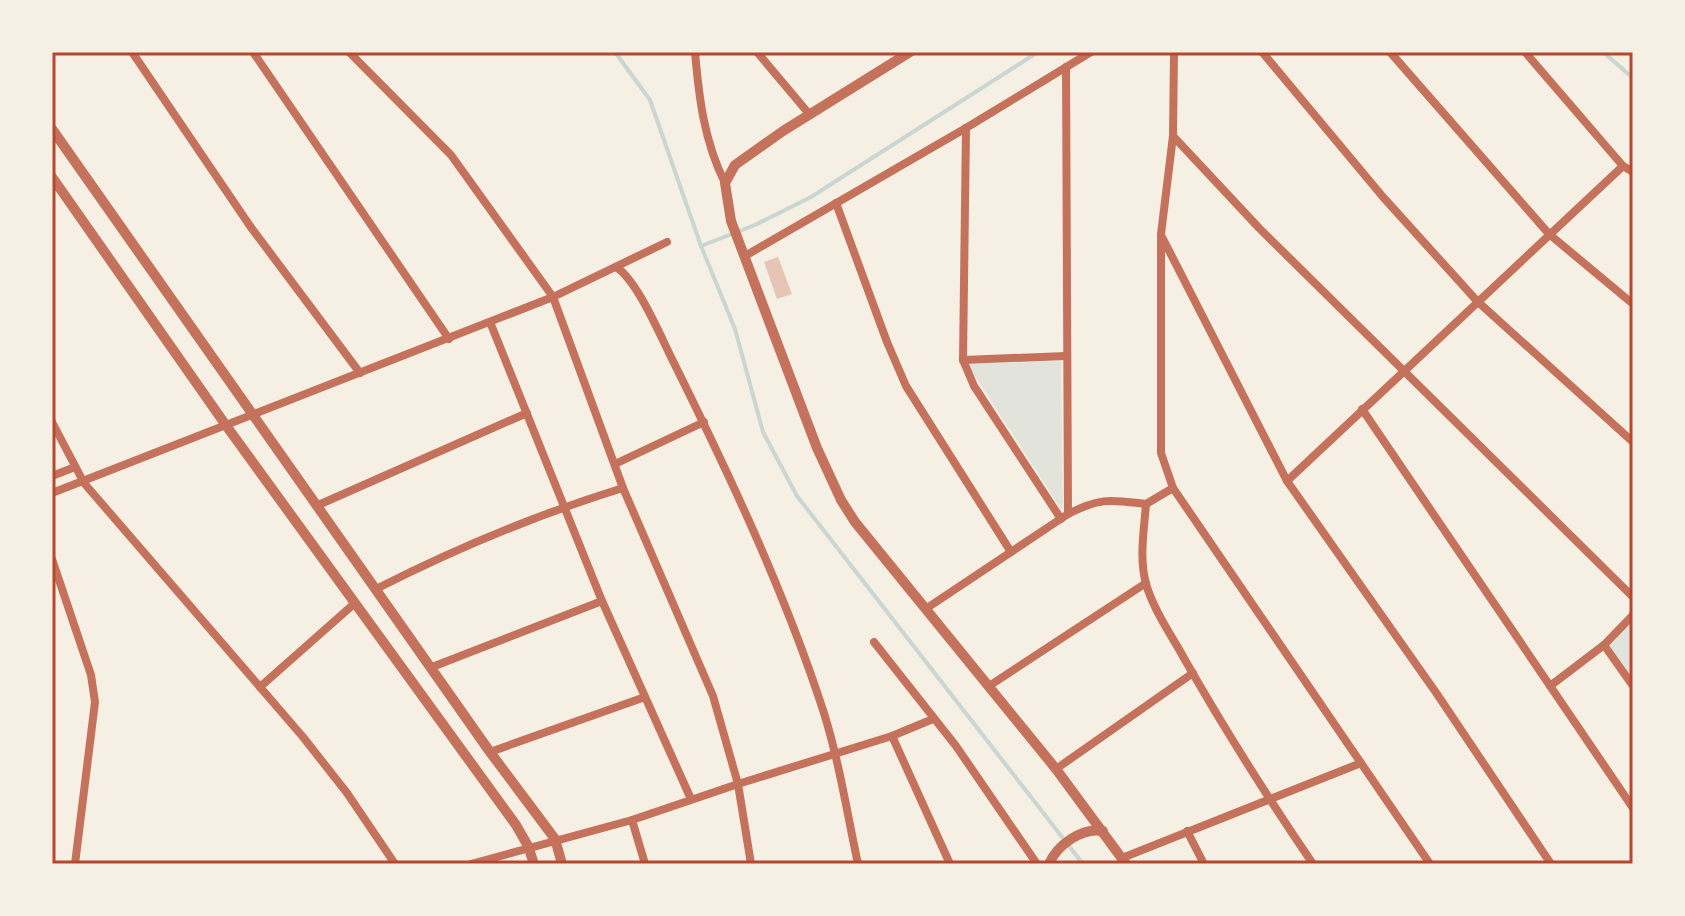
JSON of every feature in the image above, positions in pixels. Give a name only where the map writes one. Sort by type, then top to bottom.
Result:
[{"type":"street","points":[[132,52],[250,226],[360,373]]},
{"type":"street","points":[[253,52],[449,339]]},
{"type":"street","points":[[349,52],[451,155],[553,297],[623,488],[713,696],[738,784],[751,864]]},
{"type":"street","points":[[695,52],[702,119],[710,151],[725,183],[732,224],[817,448],[841,500],[855,522],[1056,769],[1124,861],[1187,831],[1361,763]]},
{"type":"street","points":[[757,52],[810,115]]},
{"type":"street","points":[[725,183],[735,165],[893,56],[910,52]]},
{"type":"street","points":[[745,256],[1091,52]]},
{"type":"street","points":[[1174,52],[1173,136],[1161,234],[1161,453],[1173,488],[1430,864]]},
{"type":"street","points":[[1262,52],[1383,197],[1477,301],[1633,442]]},
{"type":"street","points":[[1390,52],[1549,234],[1631,299]]},
{"type":"street","points":[[1525,52],[1623,166],[1633,172]]},
{"type":"street","points":[[1065,516],[1066,67]]},
{"type":"street","points":[[966,128],[963,360],[974,386],[1065,516]]},
{"type":"street","points":[[52,129],[251,415],[555,839],[562,864]]},
{"type":"street","points":[[1173,136],[1259,228],[1633,597]]},
{"type":"street","points":[[1287,481],[1623,166]]},
{"type":"street","points":[[52,177],[528,846],[534,864]]},
{"type":"street","points":[[836,203],[906,386],[1011,552]]},
{"type":"street","points":[[1161,234],[1287,481],[1437,694],[1551,864]]},
{"type":"street","points":[[52,493],[553,297],[667,242]]},
{"type":"street","points":[[616,267],[625,274],[653,321],[704,422],[793,626],[836,755],[858,864]]},
{"type":"street","points":[[490,322],[602,601],[691,799]]},
{"type":"street","points":[[963,360],[1066,356]]},
{"type":"street","points":[[1362,409],[1633,808]]},
{"type":"street","points":[[316,506],[527,413]]},
{"type":"street","points":[[52,422],[84,483],[347,793],[395,864]]},
{"type":"street","points":[[615,464],[704,422]]},
{"type":"street","points":[[52,476],[75,467]]},
{"type":"street","points":[[376,589],[563,506],[623,488]]},
{"type":"street","points":[[927,608],[1065,516],[1102,500],[1146,504],[1173,488]]},
{"type":"street","points":[[1146,504],[1142,553],[1146,583],[1157,610],[1269,799],[1313,864]]},
{"type":"street","points":[[52,559],[91,675],[95,702],[75,864]]},
{"type":"street","points":[[989,686],[1146,583]]},
{"type":"street","points":[[432,667],[602,601]]},
{"type":"street","points":[[260,687],[355,603]]},
{"type":"street","points":[[1550,686],[1604,645],[1633,615]]},
{"type":"street","points":[[874,642],[956,746],[1037,864]]},
{"type":"street","points":[[1604,645],[1633,686]]},
{"type":"street","points":[[1056,769],[1193,673]]},
{"type":"street","points":[[490,752],[645,697]]},
{"type":"street","points":[[471,864],[632,820],[836,755],[933,719]]},
{"type":"street","points":[[892,736],[950,864]]},
{"type":"street","points":[[1078,835],[1086,822],[1083,804]]},
{"type":"street","points":[[632,820],[645,864]]},
{"type":"street","points":[[1049,864],[1055,851],[1078,835],[1093,829],[1103,831]]},
{"type":"street","points":[[1187,831],[1204,864]]},
{"type":"shaded area","points":[[1061,361],[1063,512],[967,364]]},
{"type":"shaded area","points":[[1633,621],[1633,680],[1608,646]]},
{"type":"building","points":[[778,257],[792,294],[777,299],[764,262]]},
{"type":"waterway","points":[[615,52],[650,100],[701,246],[735,329],[763,432],[797,496],[1083,864]]},
{"type":"waterway","points":[[701,246],[755,225],[811,197],[1038,52]]},
{"type":"waterway","points":[[1603,52],[1633,78]]}]
